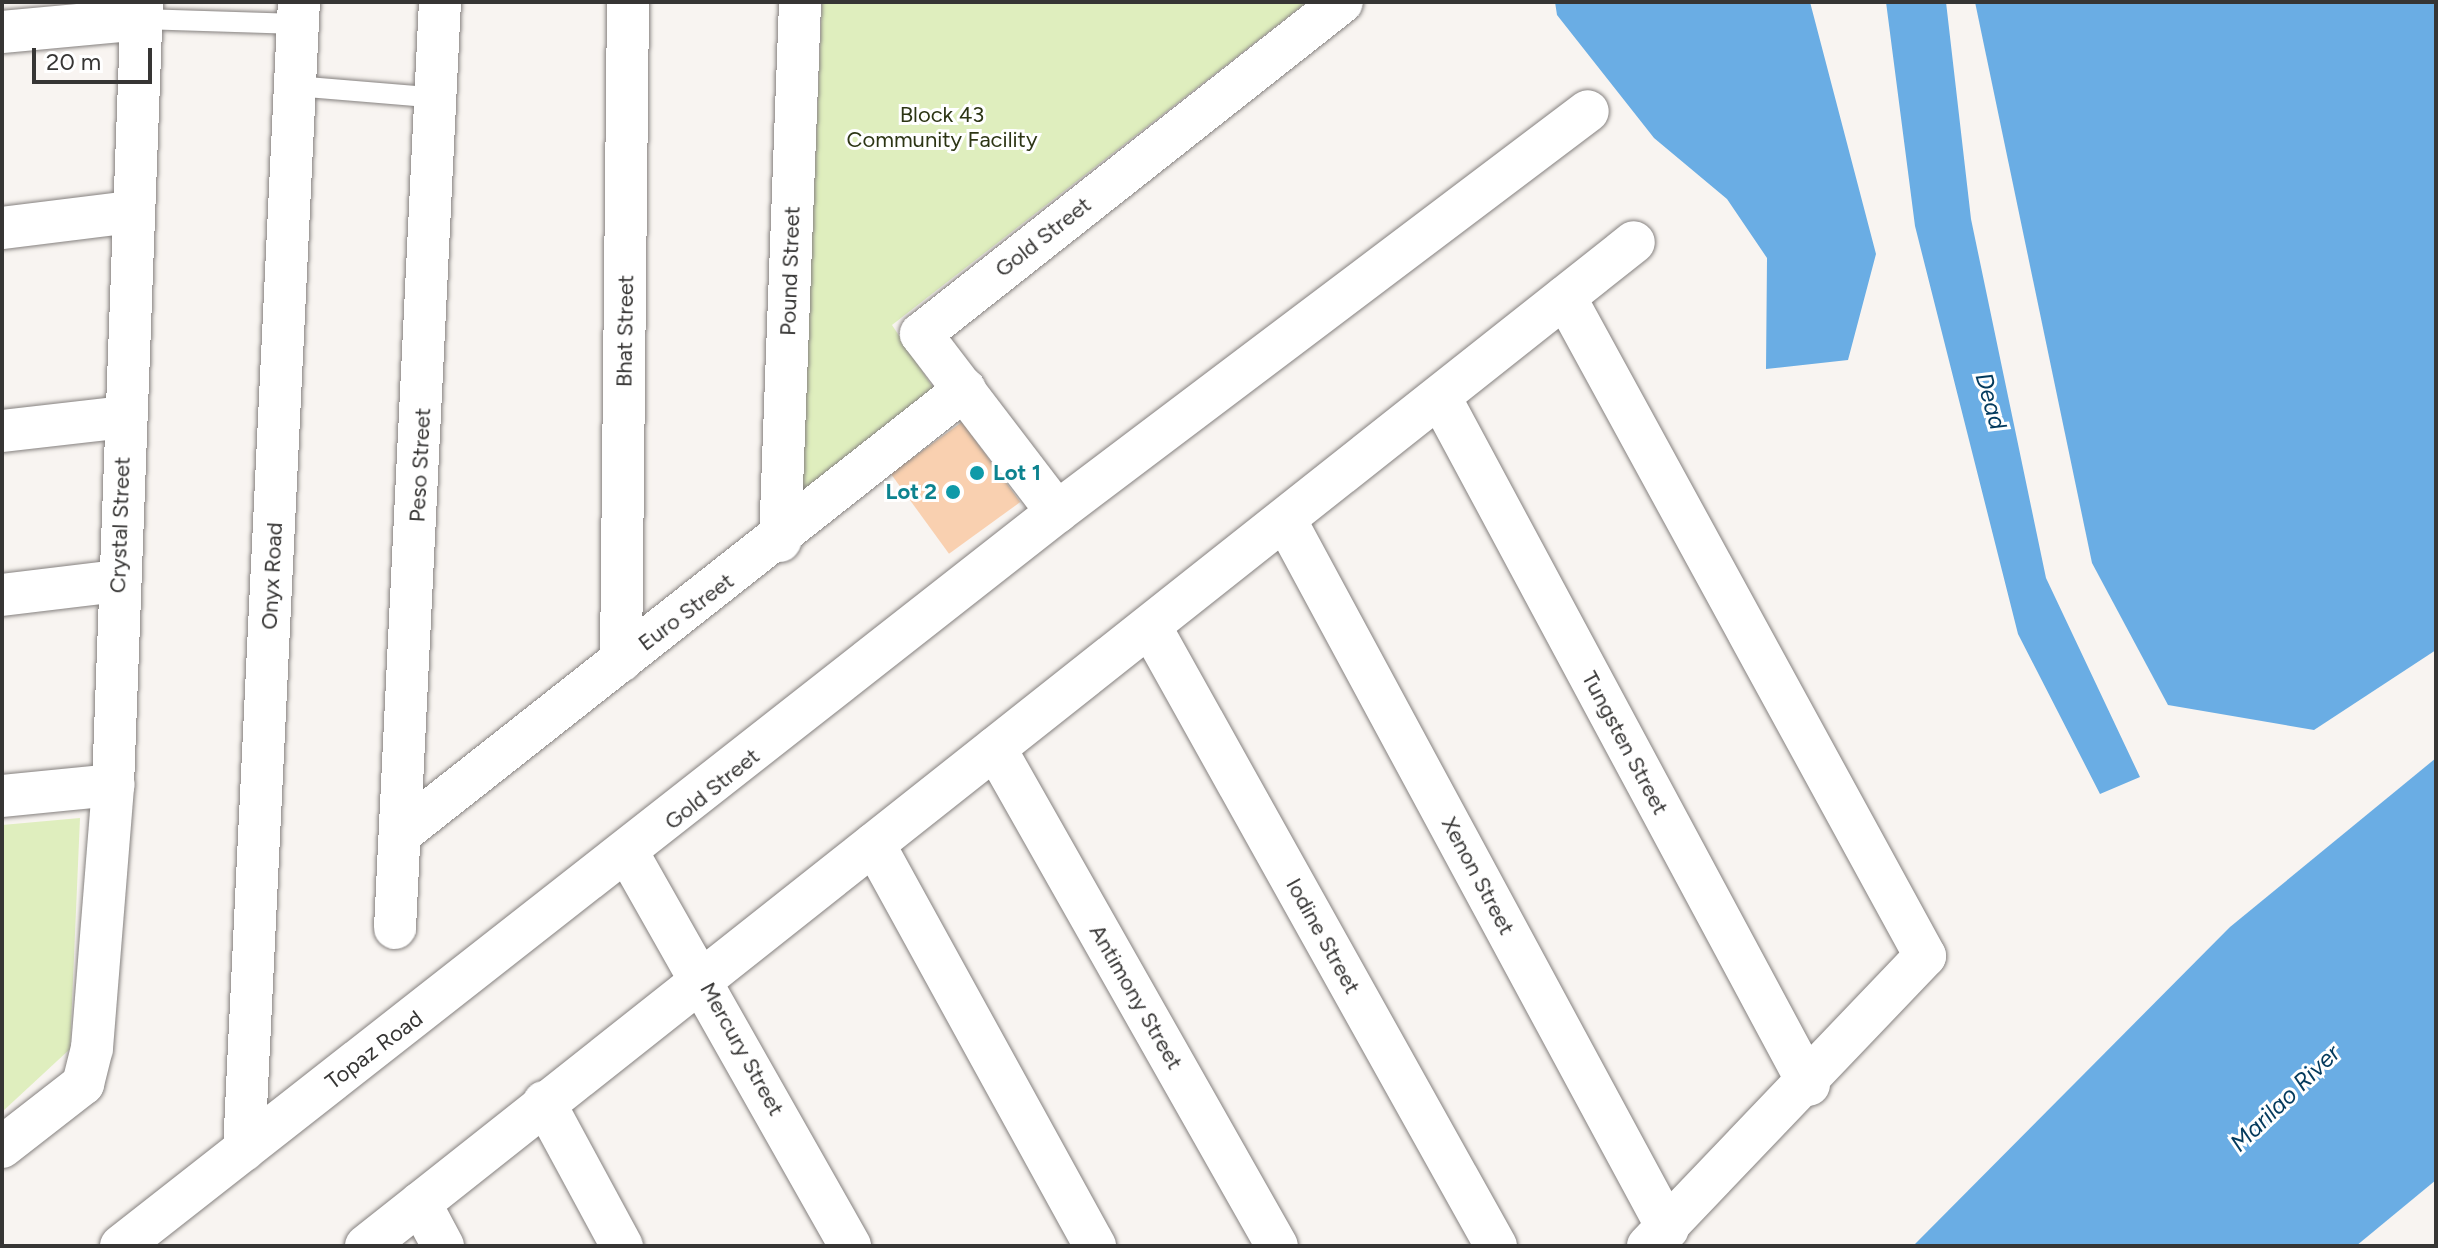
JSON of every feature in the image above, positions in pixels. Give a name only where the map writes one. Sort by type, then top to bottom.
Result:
[{"type":"street","name":"Peso Street","points":[[395,928],[404,831],[440,2]]},
{"type":"street","name":"Bhat Street","points":[[621,661],[628,2]]},
{"type":"street","name":"Pound Street","points":[[780,541],[800,2]]},
{"type":"street","name":"Gold Street","points":[[1057,512],[921,334],[1342,2]]},
{"type":"street","points":[[2,32],[142,10]]},
{"type":"street","name":"Crystal Street","points":[[2,1147],[83,1084],[92,1048],[113,785],[131,212],[142,10]]},
{"type":"street","name":"Onyx Road","points":[[244,1150],[298,13]]},
{"type":"street","name":"Gold Street","points":[[629,855],[1057,512],[1588,111]]},
{"type":"street","points":[[2,228],[131,212]]},
{"type":"street","points":[[366,1246],[702,977],[1442,401],[1634,242]]},
{"type":"street","points":[[1565,297],[1925,956],[1809,1085],[1658,1237]]},
{"type":"street","name":"Euro Street","points":[[404,831],[780,541],[965,389]]},
{"type":"street","name":"Tungsten Street","points":[[1442,401],[1809,1085]]},
{"type":"street","points":[[2,431],[124,417]]},
{"type":"street","name":"Xenon Street","points":[[1287,523],[1658,1237]]},
{"type":"street","points":[[2,595],[118,581]]},
{"type":"street","name":"Iodine Street","points":[[1150,626],[1496,1246]]},
{"type":"street","name":"Antimony Street","points":[[995,748],[1277,1246]]},
{"type":"street","points":[[2,796],[113,785]]},
{"type":"street","points":[[874,844],[1095,1246]]},
{"type":"street","name":"Topaz Road","points":[[121,1246],[629,855]]},
{"type":"street","name":"Mercury Street","points":[[629,855],[702,977],[850,1246]]},
{"type":"street","points":[[544,1102],[622,1246]]},
{"type":"street","points":[[420,1203],[443,1246]]},
{"type":"lane","points":[[142,10],[298,13]]},
{"type":"lane","points":[[296,86],[438,98]]},
{"type":"green space","name":"Block 43 Community Facility","points":[[822,2],[1307,2],[892,325],[934,389],[801,493]]},
{"type":"green space","points":[[80,818],[70,1049],[2,1112],[2,825]]},
{"type":"water","points":[[1555,2],[1810,2],[1876,254],[1848,360],[1766,369],[1767,258],[1727,199],[1654,138],[1557,15]]},
{"type":"water","name":"Dead","points":[[1886,2],[1946,2],[1971,219],[2046,578],[2140,777],[2100,794],[2018,634],[1915,226]]},
{"type":"water","points":[[1975,2],[2436,2],[2436,650],[2314,730],[2168,705],[2092,563]]},
{"type":"water","name":"Marilao River","points":[[2436,758],[2436,1180],[2356,1246],[1913,1246],[2230,927]]},
{"type":"building","points":[[962,422],[1020,502],[949,554],[891,474]]},
{"type":"place","name":"Lot 1","points":[[977,473]]},
{"type":"place","name":"Lot 2","points":[[953,492]]}]
